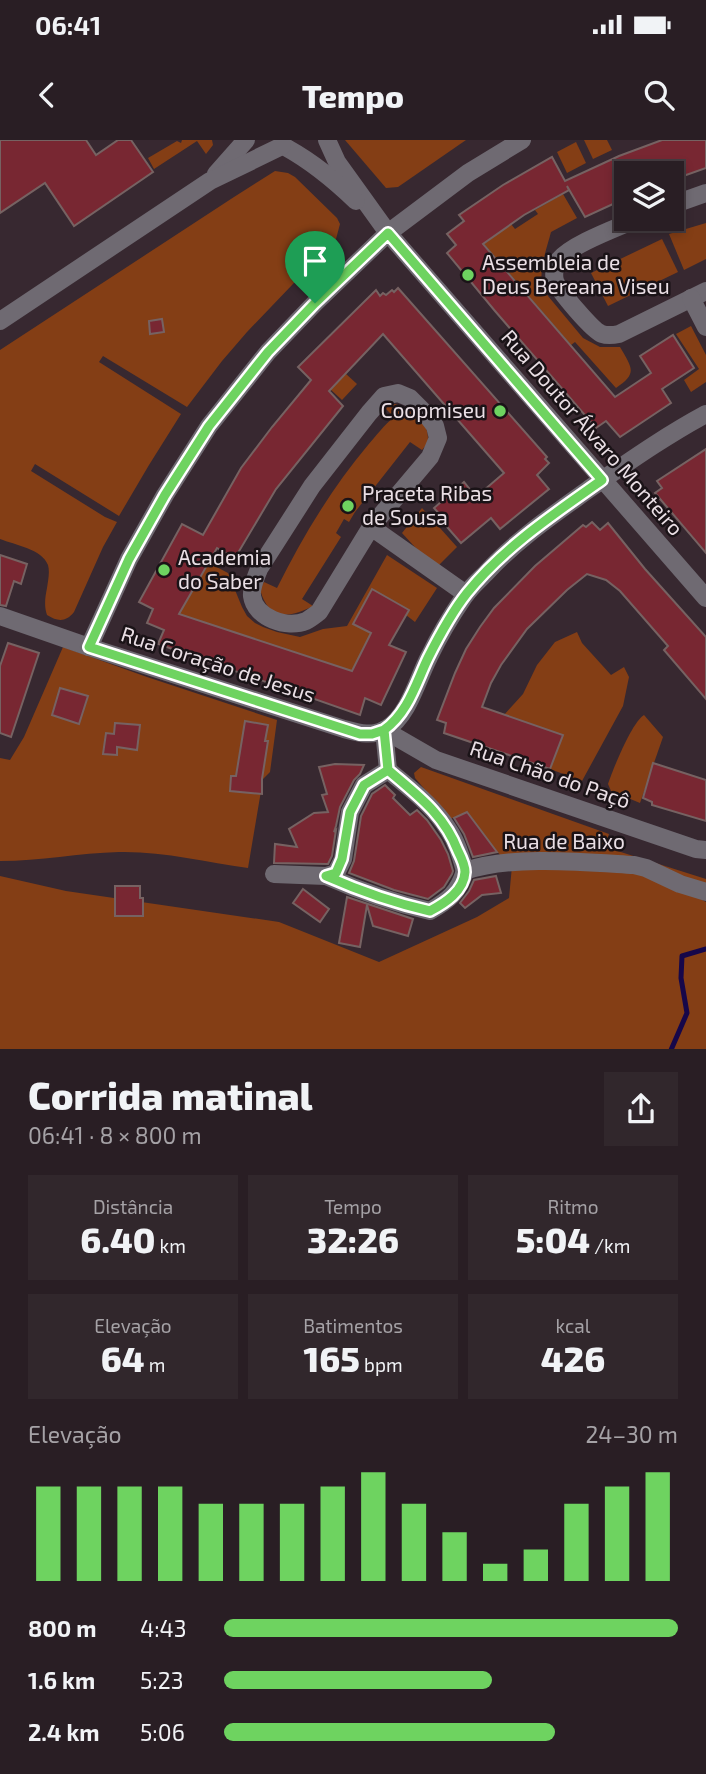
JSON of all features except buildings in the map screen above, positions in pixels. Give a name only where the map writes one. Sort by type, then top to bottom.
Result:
[{"type":"street","points":[[210,181],[226,152],[227,140]]},
{"type":"street","points":[[210,181],[246,140]]},
{"type":"street","points":[[0,321],[210,181],[280,143],[303,149],[317,140]]},
{"type":"street","name":"Rua Doutor Álvaro Monteiro","points":[[327,140],[337,162],[388,233]]},
{"type":"street","points":[[89,647],[129,559],[165,495],[209,426],[277,342],[388,233],[468,173],[522,140]]},
{"type":"street","name":"Rua Doutor Álvaro Monteiro","points":[[280,143],[325,172],[388,233],[706,598]]},
{"type":"street","points":[[684,201],[706,193]]},
{"type":"street","points":[[614,230],[576,247],[561,258],[557,262],[554,276],[563,293],[596,330],[611,335],[627,331],[699,295],[706,327]]},
{"type":"street","points":[[398,393],[410,398],[426,414],[435,426],[438,438],[430,457],[370,527],[319,612],[306,621],[292,624],[276,622],[256,606],[252,595],[259,569],[312,486],[384,396],[398,393]]},
{"type":"street","points":[[326,876],[402,905],[430,911],[448,901],[461,885],[465,871],[460,854],[450,831],[434,810],[388,770],[384,730],[395,723],[402,713],[429,657],[466,594],[501,556],[537,526],[602,480],[661,440],[706,414]]},
{"type":"street","points":[[370,527],[466,594]]},
{"type":"street","name":"Rua Coração de Jesus","points":[[0,616],[360,734],[384,730]]},
{"type":"street","name":"Rua Chão do Paçô","points":[[384,730],[436,760],[696,849],[706,850]]},
{"type":"street","points":[[274,874],[326,876],[336,873],[342,859],[350,812],[364,785],[388,770]]},
{"type":"street","name":"Rua de Baixo","points":[[465,871],[524,861],[634,865],[706,892]]},
{"type":"shaded area","points":[[182,140],[212,140],[213,145],[206,154],[197,141],[154,169],[148,158],[177,141],[181,143]]},
{"type":"shaded area","points":[[345,140],[466,140],[398,187],[386,188]]},
{"type":"shaded area","points":[[584,140],[607,140],[612,150],[593,159]]},
{"type":"shaded area","points":[[576,142],[586,163],[567,173],[557,152]]},
{"type":"shaded area","points":[[275,171],[295,177],[337,218],[340,224],[336,239],[247,332],[187,407],[103,356],[99,362],[181,414],[119,516],[35,464],[31,471],[117,522],[74,612],[65,619],[58,620],[47,615],[45,599],[49,571],[45,560],[34,551],[0,539],[0,350]]},
{"type":"shaded area","points":[[563,194],[577,218],[551,232],[542,268],[543,290],[583,338],[600,347],[620,347],[631,370],[628,378],[616,388],[575,342],[571,345],[484,244],[511,224],[515,229],[538,214],[535,210]]},
{"type":"shaded area","points":[[706,223],[706,259],[684,270],[669,234]]},
{"type":"shaded area","points":[[662,239],[678,272],[608,306],[591,273]]},
{"type":"shaded area","points":[[691,326],[706,355],[706,382],[691,392],[684,380],[699,369],[676,334]]},
{"type":"shaded area","points":[[345,373],[357,384],[342,400],[330,389]]},
{"type":"shaded area","points":[[395,404],[419,418],[427,431],[428,443],[422,450],[410,442],[349,522],[344,519],[336,533],[341,537],[302,599],[313,606],[287,615],[274,611],[268,607],[260,589],[264,582],[277,588],[330,496],[354,462],[394,417],[385,408]]},
{"type":"shaded area","points":[[422,508],[457,547],[435,569],[402,533]]},
{"type":"shaded area","points":[[387,555],[437,588],[415,622],[406,615],[408,610],[372,589],[353,624],[371,633],[352,671],[179,614],[209,563],[228,573],[247,616],[263,627],[300,637],[323,629],[347,626]]},
{"type":"shaded area","points":[[577,632],[582,643],[611,675],[624,667],[629,677],[623,706],[582,781],[550,769],[562,735],[504,715],[523,694],[537,665],[555,642]]},
{"type":"shaded area","points":[[63,647],[277,720],[270,772],[263,779],[248,868],[135,852],[0,861],[0,758],[10,760],[24,737]]},
{"type":"shaded area","points":[[644,715],[663,737],[640,803],[611,791],[608,784],[618,757],[639,719]]},
{"type":"shaded area","points":[[421,767],[609,834],[605,847],[706,879],[706,887],[690,881],[500,855],[467,813],[450,819],[415,778],[414,773]]},
{"type":"shaded area","points":[[512,866],[622,868],[662,878],[706,902],[706,1049],[0,1049],[0,876],[66,891],[279,922],[379,962],[477,917],[509,898]]},
{"type":"waterway","points":[[671,1049],[687,1013],[681,978],[682,956],[706,949]]},
{"type":"place","name":"Assembleia de Deus Bereana Viseu","points":[[468,275]]},
{"type":"place","name":"Coopmiseu","points":[[500,411]]},
{"type":"place","name":"Praceta Ribas de Sousa","points":[[348,506]]},
{"type":"place","name":"Academia do Saber","points":[[164,570]]},
{"type":"route","points":[[315,303],[268,352],[209,426],[165,495],[129,559],[89,647],[344,730],[360,734],[384,730],[388,770],[364,785],[350,812],[342,859],[336,873],[326,876],[402,905],[430,911],[448,901],[461,885],[465,871],[450,831],[434,810],[388,770],[384,730],[395,723],[402,713],[446,625],[466,594],[501,556],[537,526],[602,480],[388,233],[315,303]]}]
